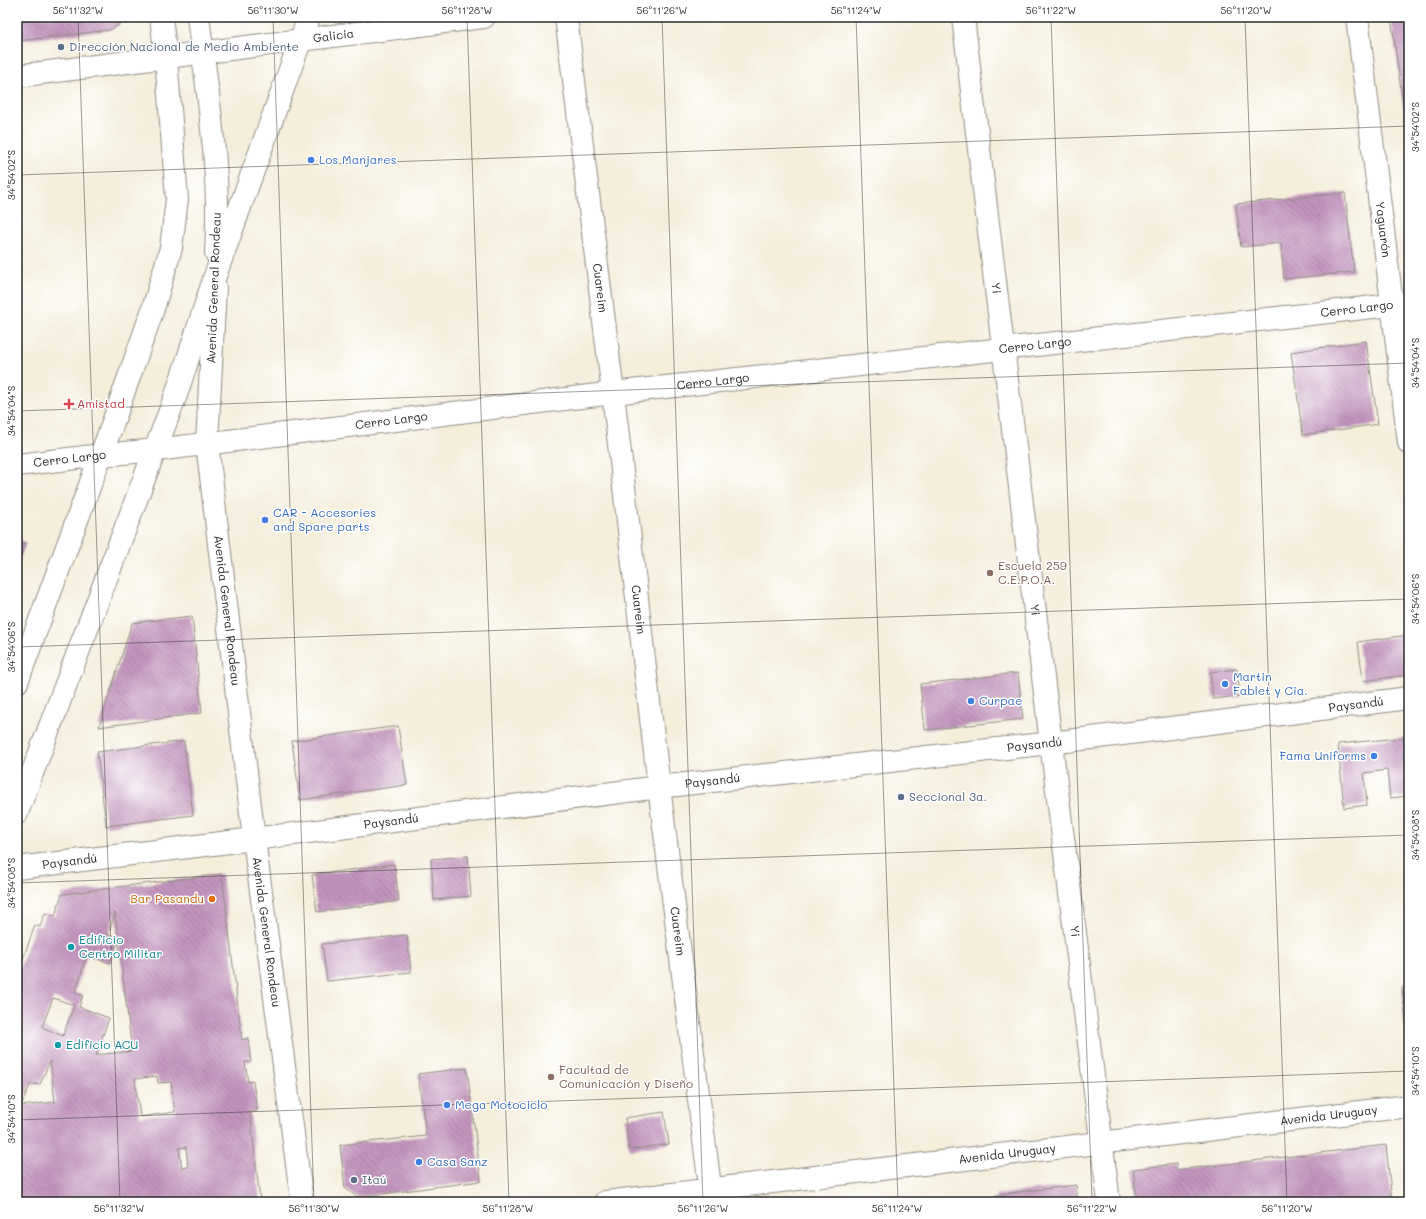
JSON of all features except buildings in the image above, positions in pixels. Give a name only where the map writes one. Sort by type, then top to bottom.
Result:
[{"type":"street","points":[[17,682],[102,454],[153,309],[171,248],[177,199],[166,57],[161,17]]},
{"type":"street","name":"Avenida General Rondeau","points":[[198,17],[216,176],[218,224],[207,443],[254,839],[302,1202]]},
{"type":"street","points":[[17,813],[156,450],[176,395],[215,276],[308,17]]},
{"type":"street","name":"Galicia","points":[[17,76],[484,17]]},
{"type":"street","name":"Cuareim","points":[[566,17],[613,393],[659,786],[712,1195]]},
{"type":"street","name":"Yi","points":[[963,17],[1109,1202]]},
{"type":"street","name":"Yaguarón","points":[[1358,17],[1400,304],[1409,443]]},
{"type":"street","name":"Cerro Largo","points":[[17,465],[102,454],[156,450],[613,393],[1400,304]]},
{"type":"street","name":"Paysandú","points":[[17,868],[254,839],[659,786],[1052,743],[1409,698]]},
{"type":"street","name":"Avenida Uruguay","points":[[605,1202],[712,1195],[1102,1142],[1409,1106]]},
{"type":"place","name":"Dirección Nacional de Medio Ambiente","points":[[61,47]]},
{"type":"place","name":"Los Manjares","points":[[311,160]]},
{"type":"place","name":"Amistad","points":[[69,404]]},
{"type":"place","name":"CAR - Accesories and Spare parts","points":[[265,520]]},
{"type":"place","name":"Escuela 259 C.E.P.O.A.","points":[[990,573]]},
{"type":"place","name":"Martin Fablet y Cia.","points":[[1225,684]]},
{"type":"place","name":"Curpae","points":[[971,701]]},
{"type":"place","name":"Fama Uniforms","points":[[1374,756]]},
{"type":"place","name":"Seccional 3a.","points":[[901,797]]},
{"type":"place","name":"Bar Pasandu","points":[[212,899]]},
{"type":"place","name":"Edificio Centro Militar","points":[[71,947]]},
{"type":"place","name":"Edificio ACU","points":[[58,1045]]},
{"type":"place","name":"Facultad de Comunicación y Diseño","points":[[551,1077]]},
{"type":"place","name":"Mega Motociclo","points":[[447,1105]]},
{"type":"place","name":"Casa Sanz","points":[[419,1162]]},
{"type":"place","name":"Itaú","points":[[354,1180]]}]
